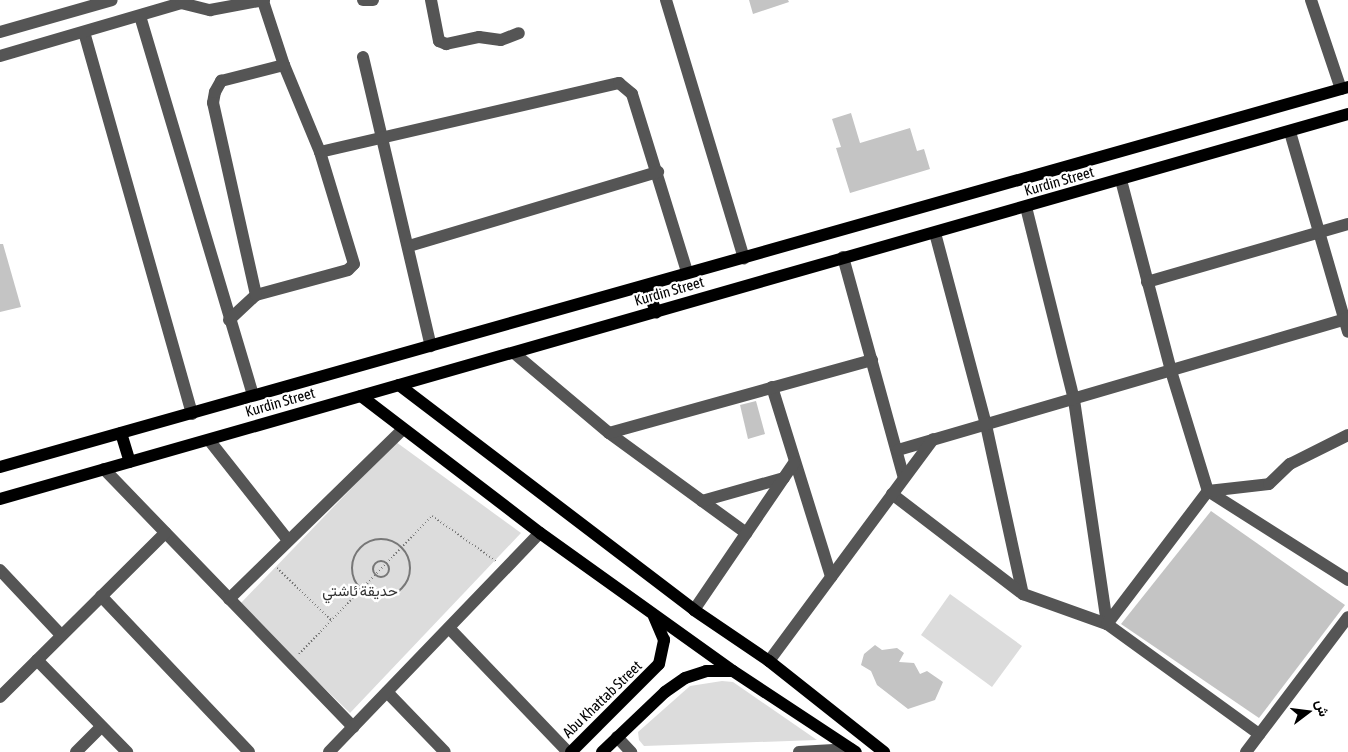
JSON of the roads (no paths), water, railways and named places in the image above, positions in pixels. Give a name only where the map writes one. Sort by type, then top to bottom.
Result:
[{"type":"main road","name":"Kurdin Street","points":[[0,467],[1344,88]]},
{"type":"main road","name":"Kurdin Street","points":[[0,499],[1348,114]]},
{"type":"main road","points":[[647,286],[656,312]]},
{"type":"main road","points":[[399,384],[694,610],[769,661],[884,752]]},
{"type":"main road","points":[[361,396],[540,533],[652,614],[853,750]]},
{"type":"main road","points":[[121,433],[130,462]]},
{"type":"main road","name":"Abu Khattab Street","points":[[569,752],[649,676],[664,651],[661,630],[652,614]]},
{"type":"main road","points":[[602,752],[665,692],[697,674],[734,671]]},
{"type":"main road","points":[[649,676],[665,692]]},
{"type":"street","points":[[112,0],[0,34],[3,55],[140,16],[181,1],[210,10],[264,1],[284,65],[320,152],[354,264],[348,270],[256,295],[229,320]]},
{"type":"street","points":[[363,0],[373,0]]},
{"type":"street","points":[[431,0],[440,41],[446,44],[479,38],[501,40],[519,32]]},
{"type":"street","points":[[666,0],[744,258]]},
{"type":"street","points":[[1311,0],[1344,88]]},
{"type":"street","points":[[140,16],[252,396]]},
{"type":"street","points":[[84,32],[192,414]]},
{"type":"street","points":[[363,57],[385,140],[431,346]]},
{"type":"street","points":[[256,295],[213,102],[221,81],[284,65]]},
{"type":"street","points":[[320,152],[385,140],[619,84],[632,94],[658,172],[687,272]]},
{"type":"street","points":[[1290,132],[1321,231],[1346,318],[1348,332]]},
{"type":"street","points":[[409,246],[658,172]]},
{"type":"street","points":[[1121,180],[1170,371],[1208,492],[1348,580]]},
{"type":"street","points":[[1026,207],[1074,400],[1106,624]]},
{"type":"street","points":[[1147,282],[1348,224]]},
{"type":"street","points":[[934,233],[986,425],[1023,594]]},
{"type":"street","points":[[843,257],[898,450],[904,478]]},
{"type":"street","points":[[898,450],[1074,400],[1346,318]]},
{"type":"street","points":[[514,353],[609,433],[746,533]]},
{"type":"street","points":[[609,433],[872,360]]},
{"type":"street","points":[[772,388],[794,464],[831,577]]},
{"type":"street","points":[[230,599],[403,429]]},
{"type":"street","points":[[1106,624],[1208,492],[1270,484],[1290,464],[1348,436]]},
{"type":"street","points":[[769,661],[933,439]]},
{"type":"street","points":[[209,440],[288,540]]},
{"type":"street","points":[[694,610],[794,464]]},
{"type":"street","points":[[104,469],[353,727]]},
{"type":"street","points":[[702,501],[784,478]]},
{"type":"street","points":[[892,494],[1023,594],[1106,624],[1259,734]]},
{"type":"street","points":[[0,698],[165,533]]},
{"type":"street","points":[[331,752],[540,533]]},
{"type":"street","points":[[0,570],[61,635]]},
{"type":"street","points":[[101,596],[249,752]]},
{"type":"street","points":[[1246,752],[1348,618]]},
{"type":"street","points":[[449,628],[569,752]]},
{"type":"street","points":[[37,660],[127,752]]},
{"type":"street","points":[[388,692],[445,752]]},
{"type":"street","points":[[76,752],[101,727]]},
{"type":"street","points":[[616,737],[631,752]]},
{"type":"street","points":[[799,752],[853,750]]},
{"type":"park label","name":"حديقة ئاشتي","points":[[360,591]]}]
